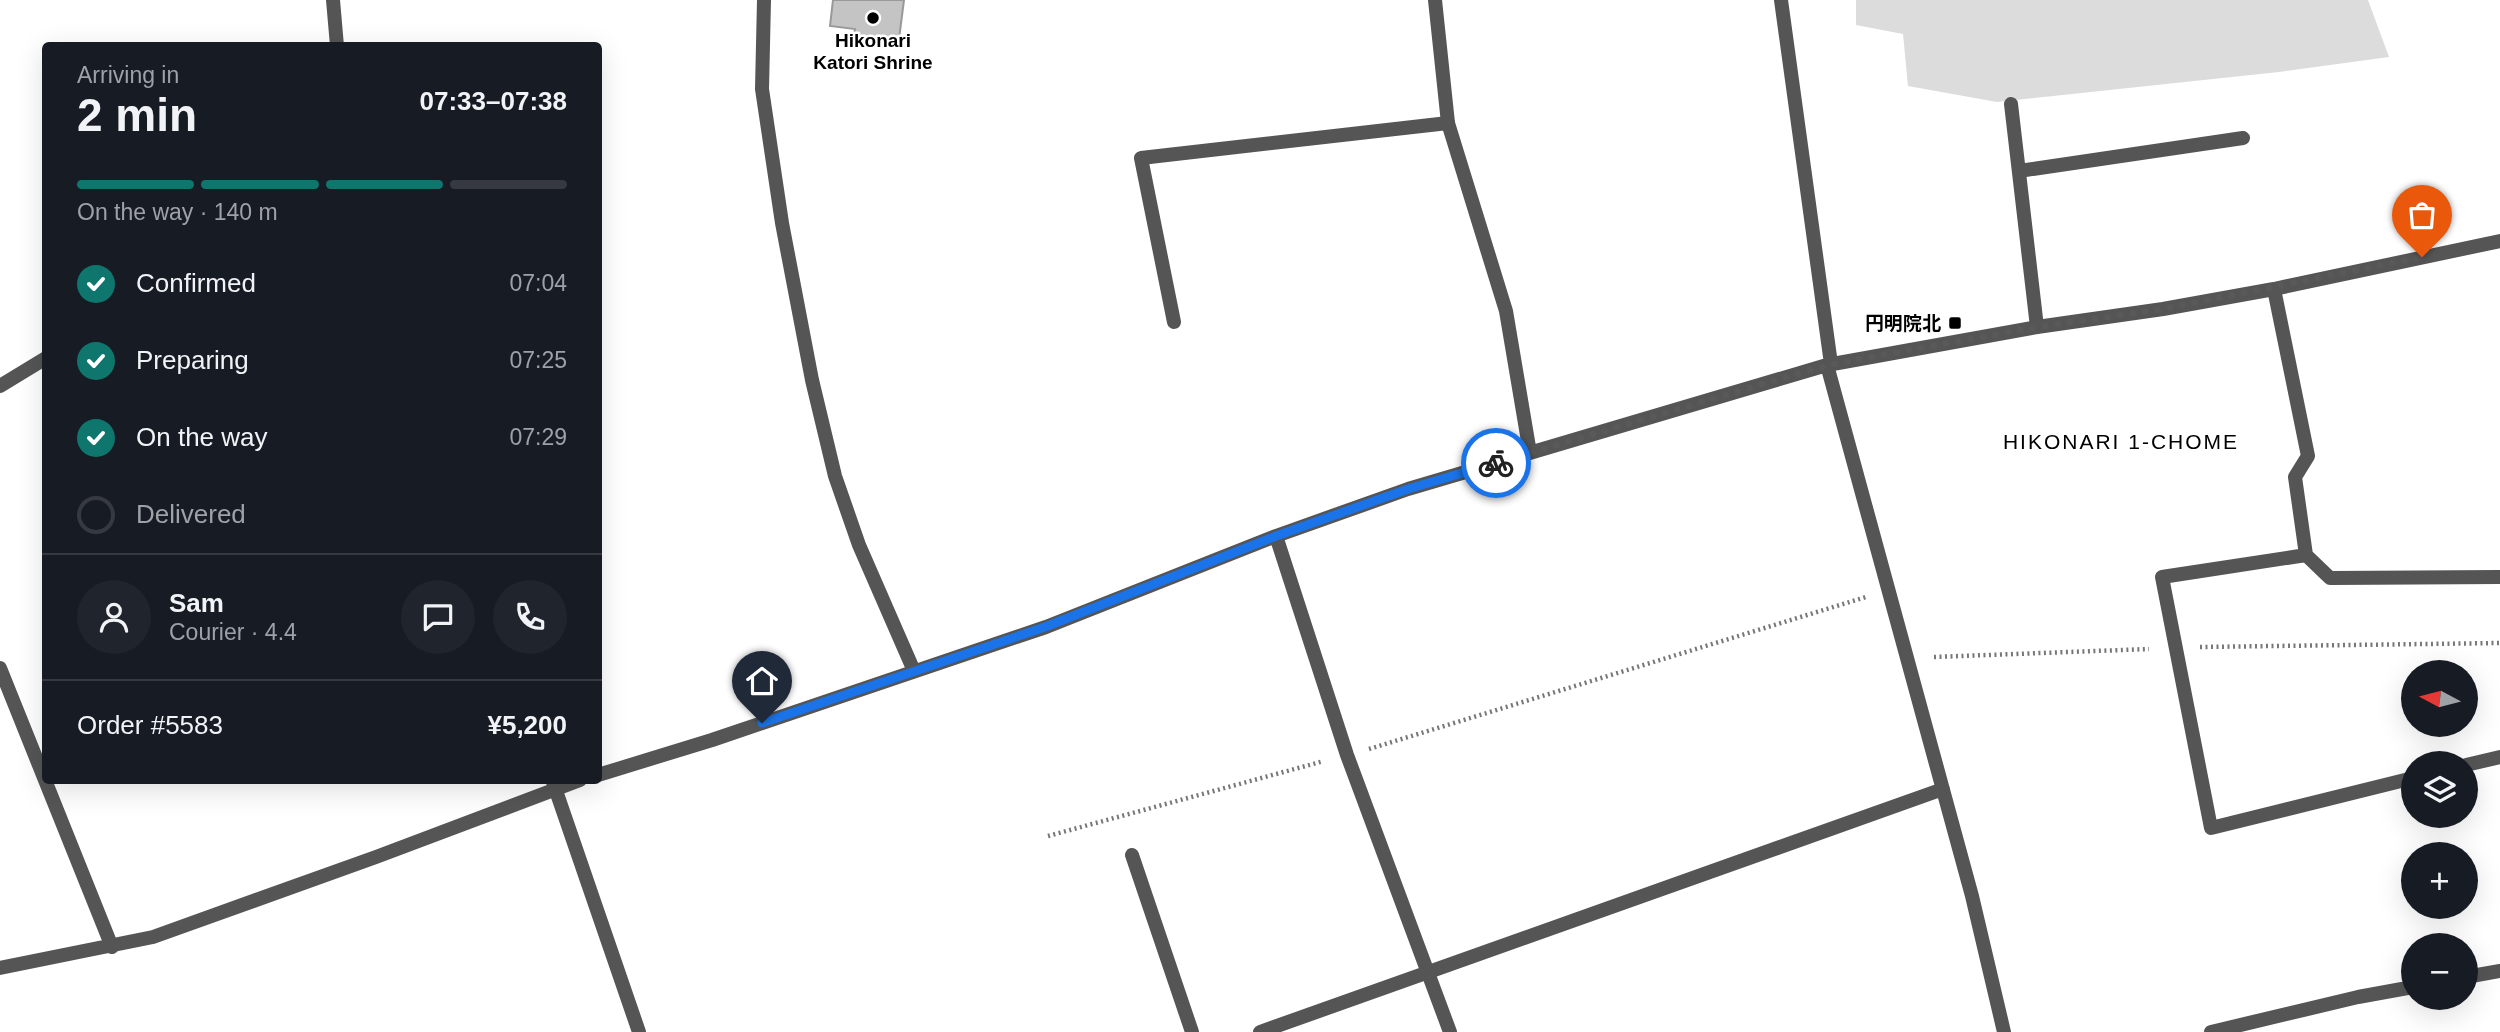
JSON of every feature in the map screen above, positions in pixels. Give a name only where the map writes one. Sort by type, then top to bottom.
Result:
[{"type":"street","points":[[333,0],[337,42]]},
{"type":"street","points":[[764,0],[762,89],[782,223],[812,380],[835,476],[859,545],[914,671]]},
{"type":"street","points":[[1435,0],[1448,123],[1506,311],[1530,453]]},
{"type":"street","points":[[1781,0],[1829,364],[1887,590],[1972,896],[2004,1032]]},
{"type":"street","points":[[2011,104],[2037,327]]},
{"type":"street","points":[[1174,322],[1141,158],[1448,123]]},
{"type":"street","points":[[2019,171],[2243,138]]},
{"type":"street","points":[[602,774],[712,740],[1045,627],[1276,536],[1408,489],[1829,364],[2274,289],[2500,241]]},
{"type":"street","points":[[2274,289],[2308,456],[2295,477],[2306,555],[2330,578],[2500,577]]},
{"type":"street","points":[[0,386],[42,360]]},
{"type":"street","points":[[1276,536],[1347,755],[1450,1032]]},
{"type":"street","points":[[2306,555],[2162,577],[2211,828],[2401,781]]},
{"type":"street","points":[[0,668],[42,773]]},
{"type":"street","points":[[2478,762],[2500,757]]},
{"type":"street","points":[[47,784],[112,947]]},
{"type":"street","points":[[0,968],[153,937],[251,902],[554,784],[639,1032]]},
{"type":"street","points":[[1260,1032],[1943,789]]},
{"type":"street","points":[[1132,855],[1192,1032]]},
{"type":"street","points":[[2478,975],[2500,971]]},
{"type":"street","points":[[2211,1032],[2401,989]]},
{"type":"path","points":[[1048,836],[1347,755],[1887,590]]},
{"type":"path","points":[[1926,657],[2175,648],[2500,643]]},
{"type":"shaded area","points":[[1856,0],[2368,0],[2389,57],[2279,72],[1997,102],[1908,86],[1903,34],[1856,25]]},
{"type":"building","points":[[833,0],[904,0],[898,47],[853,42],[855,29],[830,26]]},
{"type":"way so far","points":[[1496,463],[1828,365],[2037,327],[2163,309],[2274,289],[2422,257]]},
{"type":"place","name":"Hikonari Katori Shrine","points":[[873,18]]},
{"type":"place","name":"円明院北","points":[[1955,323]]},
{"type":"district","name":"HIKONARI 1-CHOME","points":[[2121,442]]},
{"type":"route","points":[[762,723],[1045,627],[1276,536],[1408,489],[1496,463]]}]
